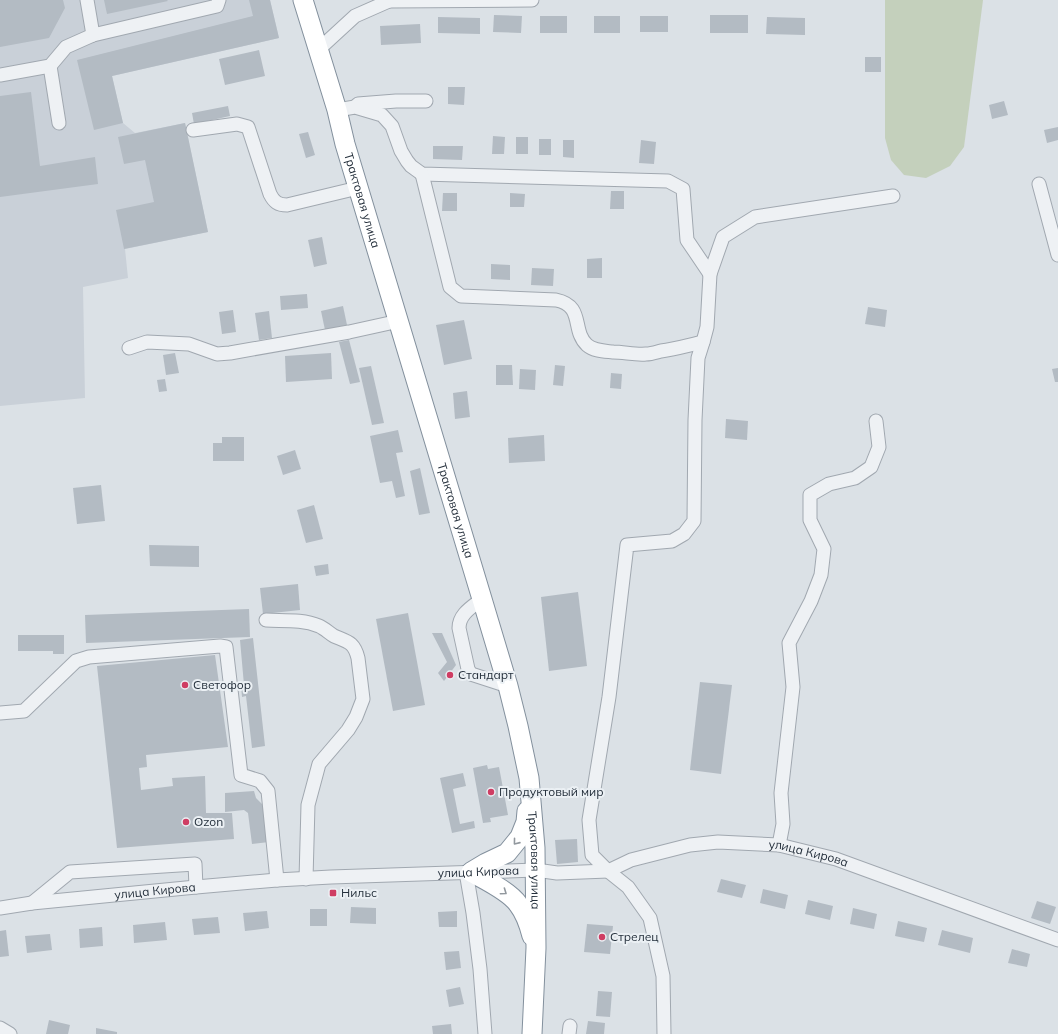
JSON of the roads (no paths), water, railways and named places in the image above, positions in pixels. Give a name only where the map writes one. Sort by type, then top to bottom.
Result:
[{"type":"highway","name":"Трактовая улица","points":[[303,0],[318,50],[346,108],[345,144],[482,598],[508,686],[518,726],[529,778],[536,870],[536,948],[532,1034]]},
{"type":"highway","points":[[468,872],[507,853],[520,837],[526,822],[529,778]]},
{"type":"highway","points":[[468,872],[504,891],[518,903],[527,920],[536,948]]},
{"type":"street","points":[[87,0],[93,35]]},
{"type":"street","points":[[0,75],[50,66],[66,47],[93,35],[217,6],[219,0]]},
{"type":"street","points":[[318,50],[355,16],[388,1],[532,0]]},
{"type":"street","points":[[50,66],[59,123]]},
{"type":"street","points":[[346,108],[358,104],[396,101],[426,101]]},
{"type":"street","points":[[346,108],[382,115],[392,126],[401,151],[407,161],[422,174],[668,181],[683,189],[687,240],[710,274]]},
{"type":"street","points":[[193,130],[237,124],[248,126],[270,194],[274,201],[281,205],[287,205],[358,188]]},
{"type":"street","points":[[422,174],[450,287],[461,296],[556,300],[564,302],[570,305],[574,311],[581,337],[586,344],[592,349],[600,351],[646,354],[703,342]]},
{"type":"street","points":[[1039,184],[1058,255]]},
{"type":"street","points":[[664,1034],[662,976],[650,918],[628,887],[608,871],[592,855],[589,820],[609,697],[627,545],[672,541],[684,534],[694,521],[695,420],[698,358],[707,327],[710,274],[724,237],[755,217],[893,196]]},
{"type":"street","points":[[129,348],[147,342],[189,344],[218,354],[230,353],[349,332],[399,321]]},
{"type":"street","points":[[779,845],[783,824],[781,793],[793,687],[789,643],[811,601],[821,575],[824,550],[810,520],[810,495],[829,484],[855,478],[871,467],[879,447],[876,421]]},
{"type":"street","points":[[482,598],[465,612],[459,622],[458,628],[468,669],[471,674],[508,686]]},
{"type":"street","points":[[266,620],[307,622],[320,626],[328,632],[352,644],[358,658],[363,699],[356,717],[348,730],[320,764],[308,805],[306,879]]},
{"type":"street","points":[[0,713],[24,711],[76,661],[89,657],[220,646],[226,647],[241,775],[260,781],[268,792],[277,880]]},
{"type":"street","name":"улица Кирова","points":[[0,908],[32,903],[277,880],[536,870],[557,873],[608,871],[631,860],[690,845],[718,842],[779,845],[836,859],[1058,940]]},
{"type":"street","points":[[32,903],[70,872],[195,864],[196,887]]},
{"type":"street","points":[[468,872],[480,969],[485,1034]]},
{"type":"street","points":[[0,1028],[10,1034]]},
{"type":"place","name":"Стандарт","points":[[450,675]]},
{"type":"place","name":"Светофор","points":[[185,685]]},
{"type":"place","name":"Продуктовый мир","points":[[491,792]]},
{"type":"place","name":"Ozon","points":[[186,822]]},
{"type":"place","name":"Нильс","points":[[333,893]]},
{"type":"place","name":"Стрелец","points":[[602,937]]}]
